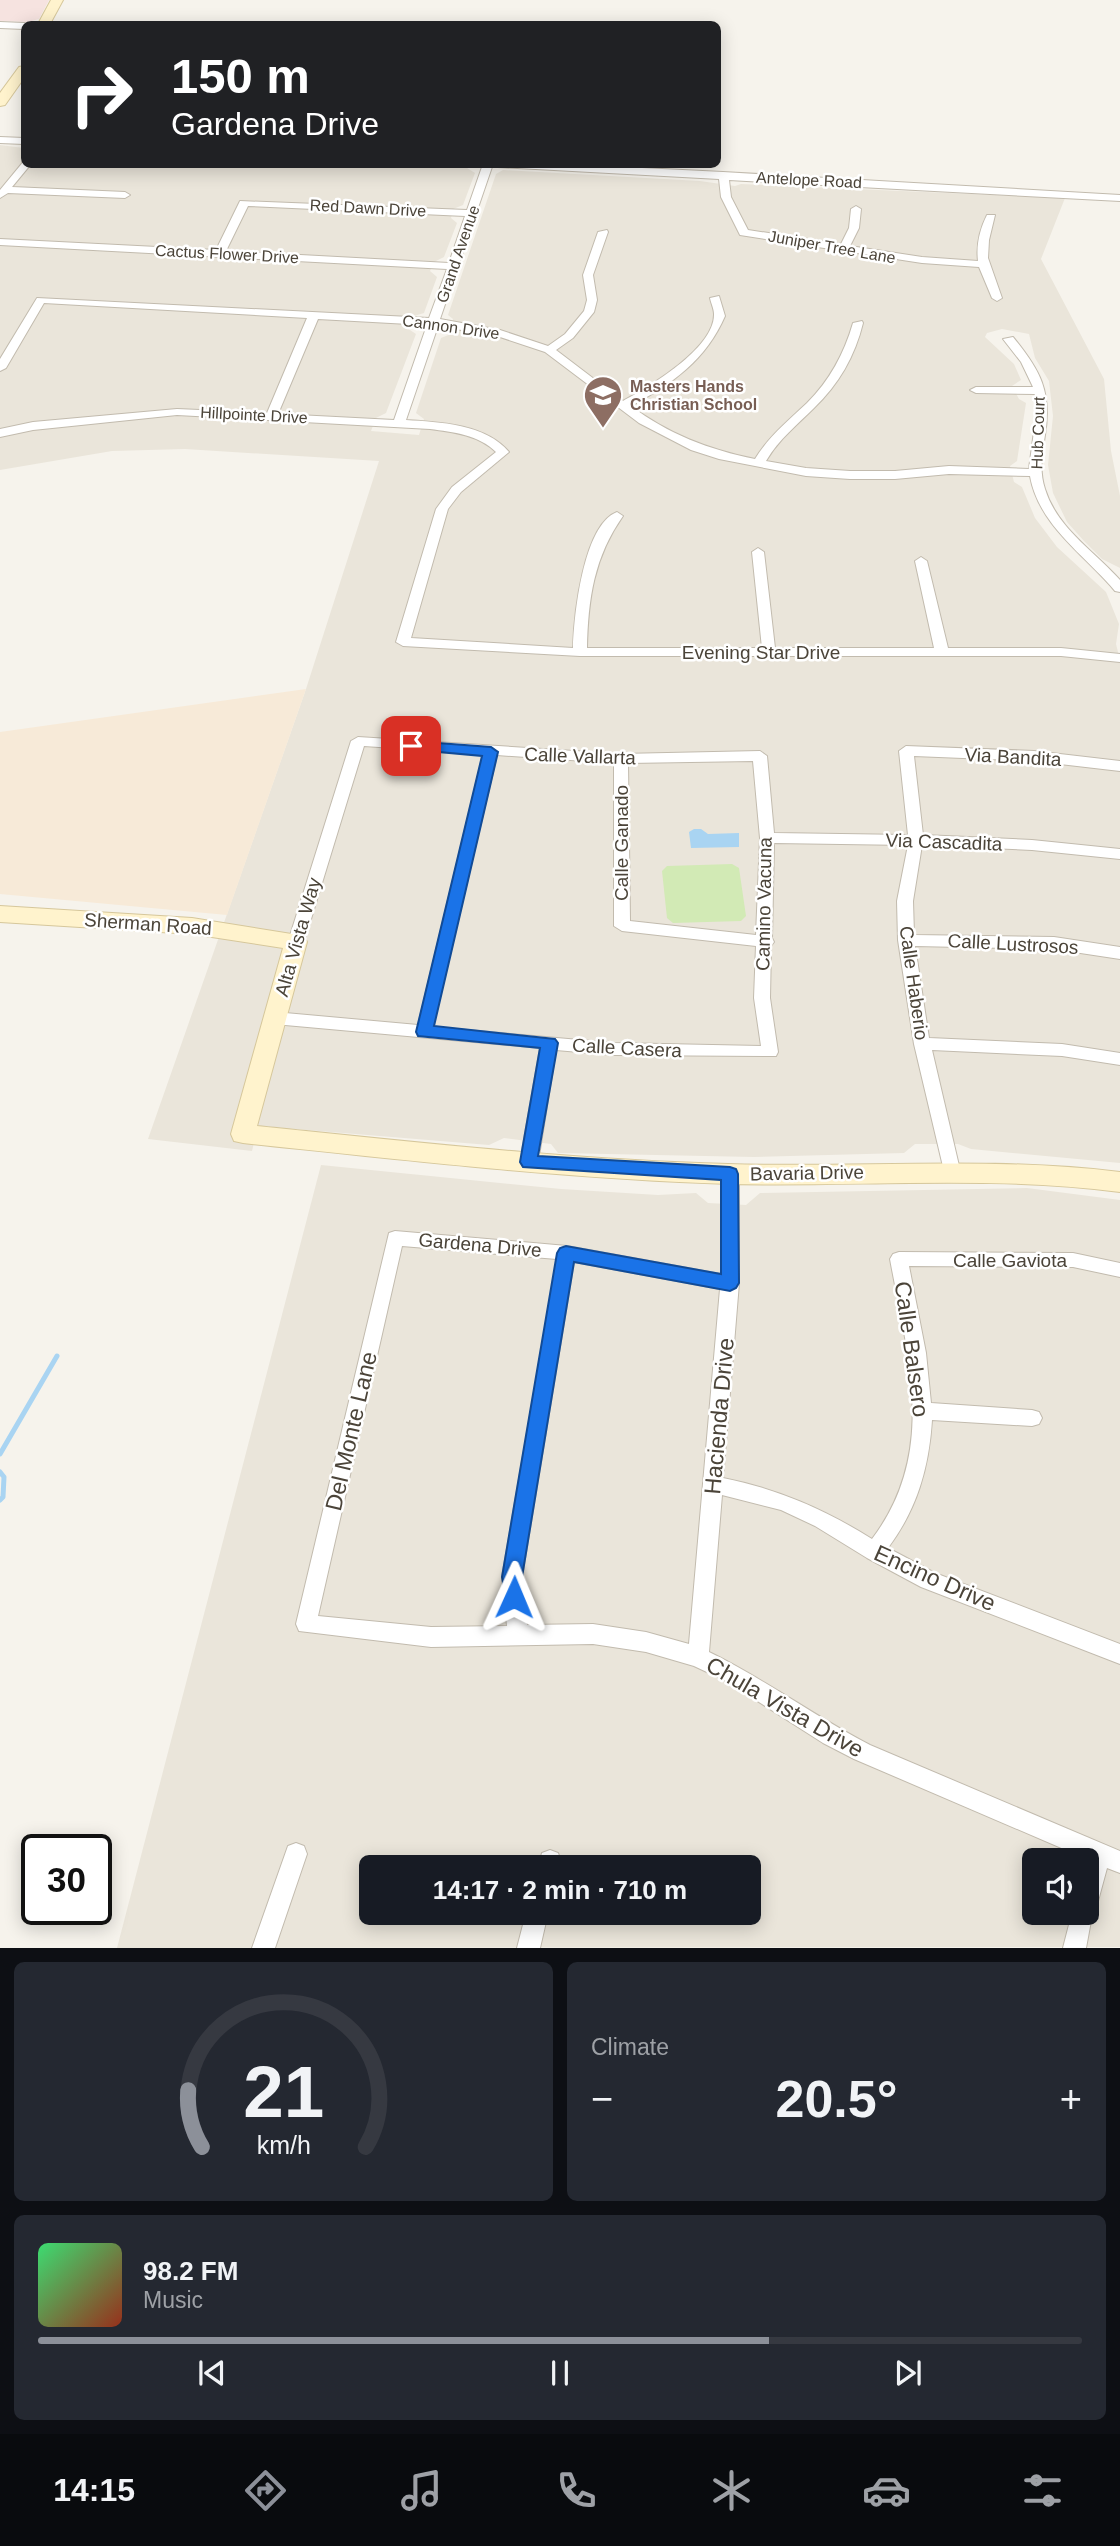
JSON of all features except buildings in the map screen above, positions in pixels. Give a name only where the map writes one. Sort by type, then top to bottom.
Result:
[{"type":"street","points":[[46,21],[57,0]]},
{"type":"street","points":[[59,21],[70,0]]},
{"type":"street","points":[[0,25],[21,26]]},
{"type":"street","points":[[0,82],[21,65]]},
{"type":"street","points":[[0,102],[21,65]]},
{"type":"street","points":[[0,140],[21,141]]},
{"type":"street","points":[[2,193],[23,168]]},
{"type":"street","name":"Grand Avenue","points":[[399,423],[487,168]]},
{"type":"street","name":"Antelope Road","points":[[580,168],[1120,198]]},
{"type":"street","name":"Juniper Tree Lane","points":[[723,175],[726,197],[744,233],[845,246],[925,262],[982,264]]},
{"type":"street","points":[[2,193],[125,195]]},
{"type":"street","name":"Red Dawn Drive","points":[[220,253],[244,203],[473,213]]},
{"type":"street","points":[[845,246],[854,228],[856,209]]},
{"type":"street","points":[[991,217],[982,238],[982,264],[997,298]]},
{"type":"street","points":[[549,350],[575,330],[589,312],[592,300],[588,275],[603,232]]},
{"type":"street","name":"Cactus Flower Drive","points":[[0,242],[453,266]]},
{"type":"street","points":[[622,406],[670,379],[689,365],[704,348],[720,316],[715,298]]},
{"type":"street","name":"Cannon Drive","points":[[0,368],[41,300],[435,322],[500,333],[549,350],[643,421],[695,447],[758,464],[850,475],[895,475],[949,470],[1035,473]]},
{"type":"street","points":[[272,415],[314,315]]},
{"type":"street","points":[[758,464],[771,441],[808,408],[842,366],[853,343],[858,323]]},
{"type":"street","name":"Hub Court","points":[[1009,340],[1024,358],[1040,391],[1042,404],[1035,473],[1046,506],[1062,531],[1118,582]]},
{"type":"street","points":[[976,390],[1040,391]]},
{"type":"street","name":"Hillpointe Drive","points":[[0,433],[33,426],[177,412],[272,415],[449,428],[498,445],[503,452],[495,461],[465,479],[442,509],[403,642]]},
{"type":"street","points":[[580,652],[581,618],[593,554],[600,536],[617,516]]},
{"type":"street","points":[[758,552],[769,652]]},
{"type":"street","points":[[921,562],[942,652]]},
{"type":"street","name":"Evening Star Drive","points":[[403,642],[580,652],[1061,652],[1120,658]]},
{"type":"street","name":"Calle Vallarta","points":[[358,741],[621,759],[760,756]]},
{"type":"street","name":"Alta Vista Way","points":[[243,1134],[296,942],[358,741]]},
{"type":"street","name":"Via Bandita","points":[[906,751],[1034,756],[1120,766]]},
{"type":"street","name":"Calle Haberio","points":[[906,751],[916,840],[905,901],[906,940],[922,1044],[951,1170]]},
{"type":"street","points":[[424,1032],[491,752]]},
{"type":"street","name":"Camino Vacuna","points":[[760,756],[767,838],[766,942],[762,998],[770,1052]]},
{"type":"street","name":"Calle Ganado","points":[[621,759],[622,926],[766,942]]},
{"type":"street","name":"Via Cascadita","points":[[767,838],[916,840],[1079,849],[1120,854]]},
{"type":"street","name":"Sherman Road","points":[[0,914],[192,926],[296,942]]},
{"type":"street","name":"Calle Lustrosos","points":[[906,940],[1054,943],[1120,953]]},
{"type":"street","name":"Calle Casera","points":[[274,1018],[665,1052],[770,1052]]},
{"type":"street","points":[[529,1162],[550,1043]]},
{"type":"street","points":[[922,1044],[1062,1050],[1120,1059]]},
{"type":"street","name":"Bavaria Drive","points":[[243,1134],[529,1162],[730,1174],[951,1170],[1064,1173],[1120,1182]]},
{"type":"street","name":"Hacienda Drive","points":[[698,1657],[730,1283],[730,1174]]},
{"type":"street","name":"Gardena Drive","points":[[395,1238],[566,1253],[730,1283]]},
{"type":"street","name":"Del Monte Lane","points":[[306,1624],[395,1238]]},
{"type":"street","points":[[518,1637],[512,1577],[566,1253]]},
{"type":"street","name":"Calle Gaviota","points":[[899,1259],[1073,1260],[1120,1270]]},
{"type":"street","name":"Calle Balsero","points":[[874,1552],[903,1509],[916,1474],[920,1463],[925,1412],[899,1259]]},
{"type":"street","points":[[925,1412],[1032,1418]]},
{"type":"street","name":"Encino Drive","points":[[713,1485],[750,1492],[787,1504],[928,1580],[1120,1654]]},
{"type":"street","name":"Chula Vista Drive","points":[[306,1624],[431,1637],[593,1634],[646,1642],[698,1657],[771,1696],[831,1736],[862,1752],[1110,1858]]},
{"type":"street","points":[[263,1948],[296,1854]]},
{"type":"street","points":[[1099,1879],[1110,1858]]},
{"type":"street","points":[[528,1948],[534,1925]]},
{"type":"street","points":[[1074,1948],[1080,1925]]},
{"type":"shaded area","points":[[0,0],[49,0],[39,19],[0,21]]},
{"type":"shaded area","points":[[0,145],[21,148],[21,168],[467,168],[475,173],[463,205],[453,209],[451,218],[457,223],[444,257],[434,262],[430,271],[437,277],[424,313],[414,316],[407,328],[416,334],[386,413],[376,418],[371,431],[419,435],[424,419],[416,413],[441,338],[451,334],[453,319],[448,315],[496,174],[503,170],[700,181],[735,186],[741,184],[1065,198],[1041,259],[1104,379],[1111,451],[1120,496],[1120,568],[1102,559],[1067,522],[1053,493],[1048,465],[1053,416],[1049,381],[1035,358],[1029,334],[1002,329],[987,333],[985,337],[1014,364],[1021,380],[1012,386],[1019,399],[1026,403],[1017,461],[1010,466],[1014,482],[1022,487],[1035,518],[1057,547],[1106,592],[1119,624],[1116,644],[1120,660],[1120,1163],[971,1149],[958,1144],[915,1144],[904,1153],[754,1157],[558,1153],[551,1144],[504,1138],[489,1145],[258,1126],[252,1151],[148,1139],[306,689],[379,461],[185,449],[112,451],[0,470]]},
{"type":"shaded area","points":[[306,689],[227,915],[0,894],[0,732]]},
{"type":"shaded area","points":[[321,1165],[561,1189],[658,1195],[696,1193],[708,1203],[746,1205],[760,1193],[1027,1188],[1120,1200],[1120,1947],[117,1948]]},
{"type":"green space","points":[[732,864],[739,868],[746,916],[741,921],[673,923],[667,918],[662,871],[667,866]]},
{"type":"water","points":[[701,829],[708,834],[739,833],[739,847],[691,848],[689,832]]},
{"type":"waterway","points":[[0,1454],[57,1356]]},
{"type":"waterway","points":[[0,1472],[4,1477],[3,1497],[0,1500]]},
{"type":"place","name":"Masters Hands Christian School","points":[[603,429]]},
{"type":"route","points":[[411,746],[491,752],[424,1032],[550,1043],[529,1162],[730,1174],[730,1283],[566,1253],[512,1577],[514,1597]]}]
